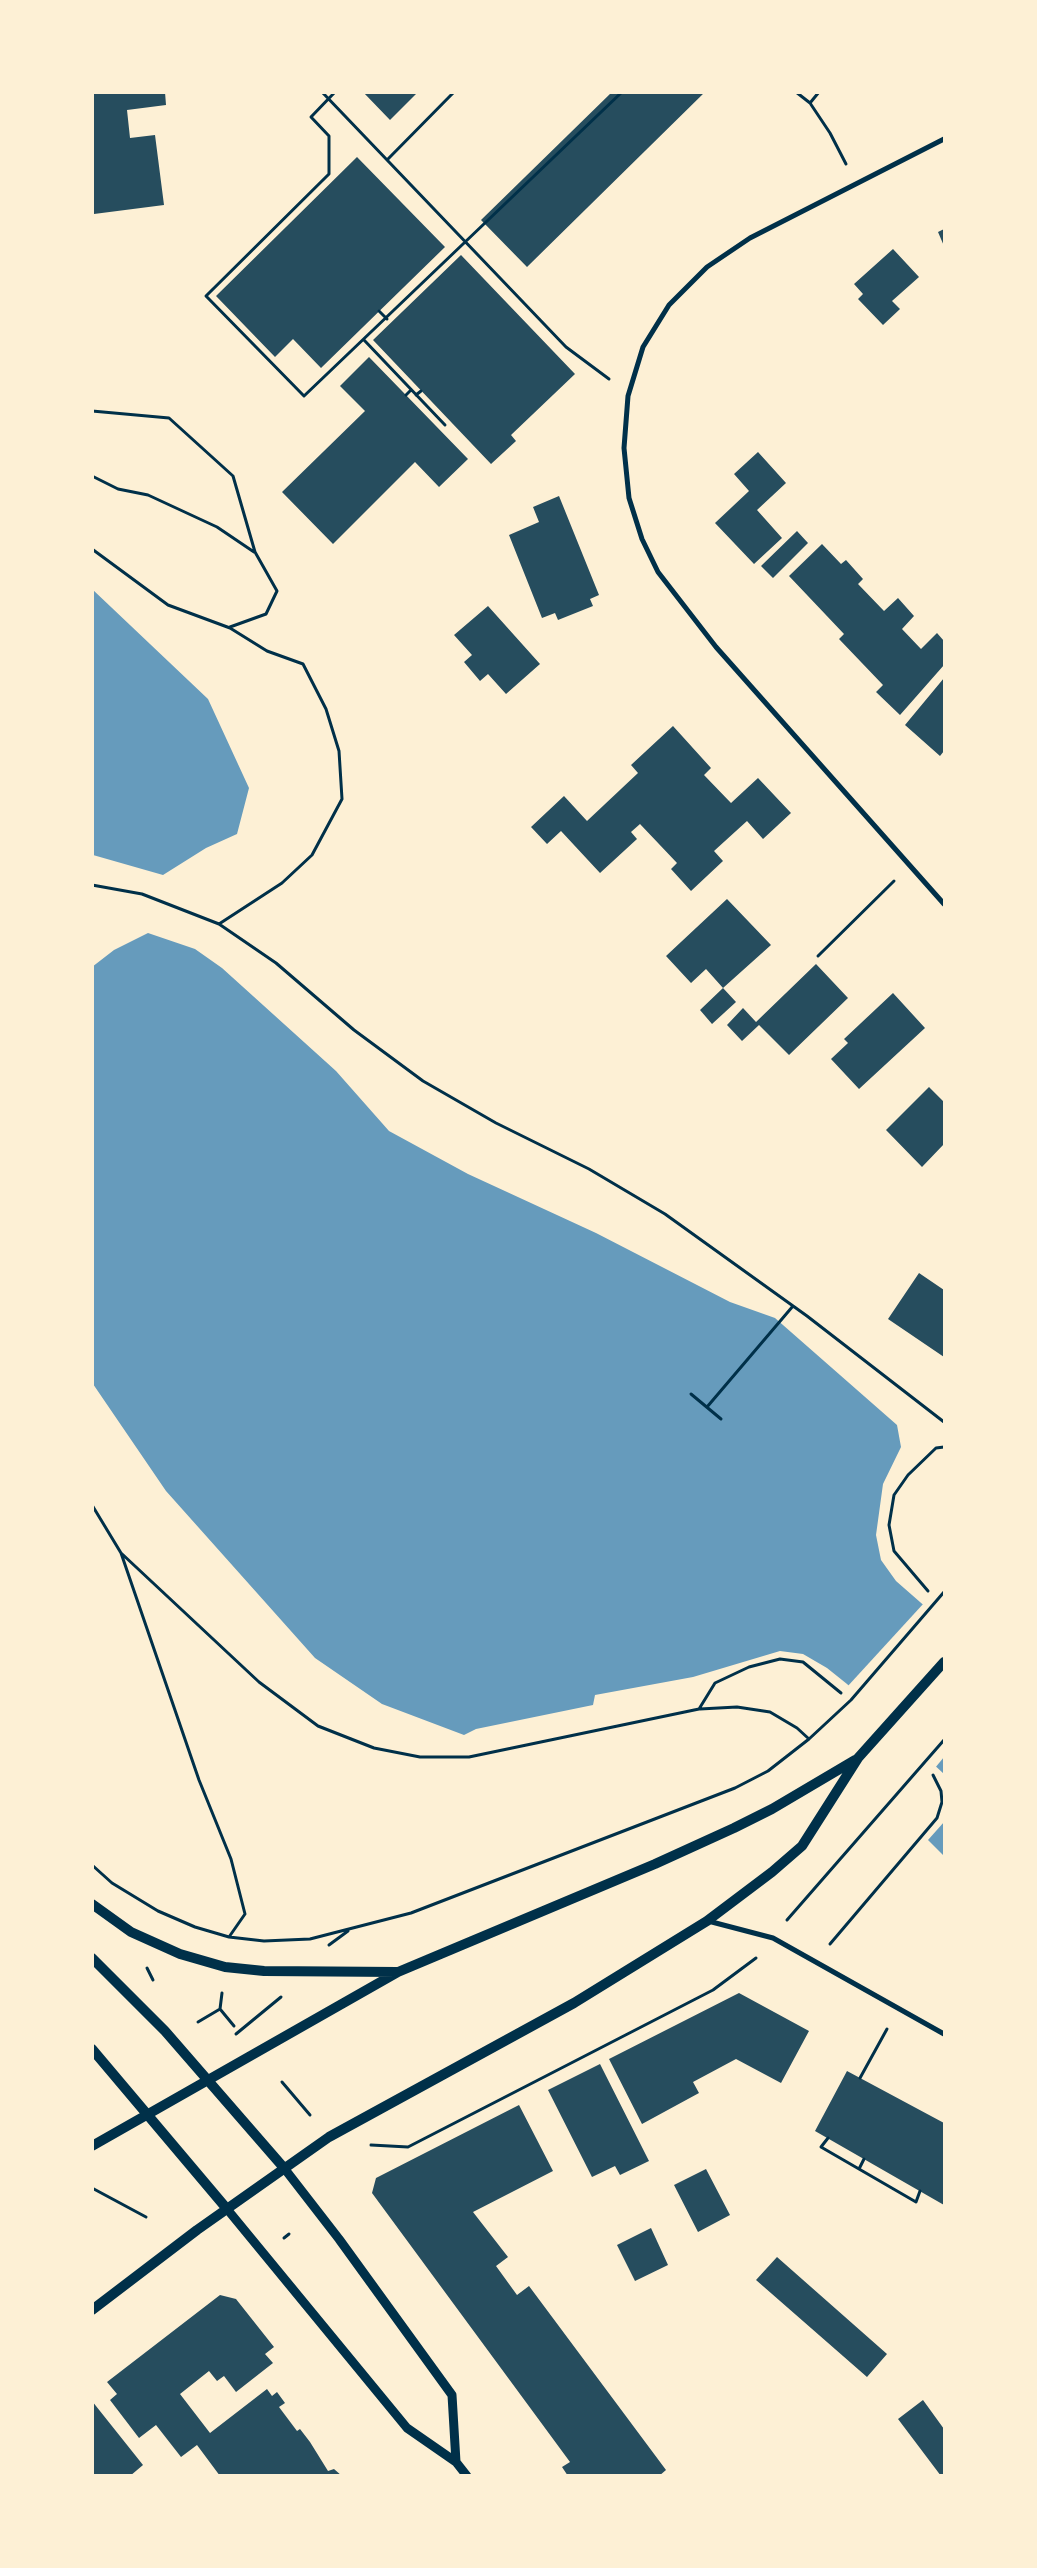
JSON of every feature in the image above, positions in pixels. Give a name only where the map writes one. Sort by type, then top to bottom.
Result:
[{"type":"main road","points":[[92,2310],[227,2209],[328,2137],[574,2004],[707,1921],[772,1872],[802,1846],[858,1758],[944,1662]]},
{"type":"main road","points":[[92,2146],[398,1972],[655,1864],[725,1832],[772,1809],[858,1758]]},
{"type":"main road","points":[[92,1904],[131,1932],[180,1954],[225,1967],[264,1971],[398,1972]]},
{"type":"main road","points":[[92,1958],[165,2031],[284,2168]]},
{"type":"main road","points":[[92,2049],[227,2209]]},
{"type":"street","points":[[944,139],[750,238],[707,267],[669,305],[643,347],[628,396],[624,448],[630,498],[642,539],[658,572],[716,647],[944,904]]},
{"type":"street","points":[[707,1921],[773,1938],[944,2034]]},
{"type":"street","points":[[284,2168],[339,2239],[452,2395],[456,2462]]},
{"type":"street","points":[[227,2209],[407,2428],[456,2462],[467,2476]]},
{"type":"path","points":[[322,92],[465,244],[566,347],[604,374],[628,396]]},
{"type":"path","points":[[335,92],[311,117],[329,136],[330,174],[206,296],[304,396],[387,319],[622,92]]},
{"type":"path","points":[[387,160],[454,92]]},
{"type":"path","points":[[796,92],[810,103],[830,133],[857,184]]},
{"type":"path","points":[[810,103],[819,92]]},
{"type":"path","points":[[380,311],[387,319]]},
{"type":"path","points":[[364,340],[445,425]]},
{"type":"path","points":[[406,395],[412,390]]},
{"type":"path","points":[[416,395],[421,390]]},
{"type":"path","points":[[92,411],[169,418],[233,476],[255,552],[277,591],[266,614],[230,628]]},
{"type":"path","points":[[92,476],[118,489],[148,495],[217,527],[255,552]]},
{"type":"path","points":[[92,549],[168,605],[230,628],[267,650],[303,664],[326,708],[340,751],[342,799],[312,855],[282,883],[219,924]]},
{"type":"path","points":[[818,956],[909,866]]},
{"type":"path","points":[[92,885],[142,894],[219,924],[276,963],[354,1030],[423,1081],[496,1123],[589,1169],[665,1214],[793,1306],[944,1422]]},
{"type":"path","points":[[707,1407],[793,1306]]},
{"type":"path","points":[[691,1394],[721,1419]]},
{"type":"path","points":[[928,1591],[894,1552],[889,1525],[894,1495],[908,1475],[936,1448],[944,1447]]},
{"type":"path","points":[[92,1505],[121,1553],[199,1780],[231,1859],[243,1900],[245,1914],[229,1937],[228,1946]]},
{"type":"path","points":[[121,1553],[259,1682],[318,1726],[374,1748],[420,1757],[469,1757],[699,1709],[737,1707],[770,1712],[797,1728],[809,1739]]},
{"type":"path","points":[[92,1865],[112,1883],[158,1912],[196,1927],[229,1937],[264,1941],[310,1938],[349,1931],[411,1913],[735,1788],[768,1771],[822,1728],[851,1700],[944,1592]]},
{"type":"path","points":[[699,1709],[715,1683],[749,1667],[780,1659],[803,1662],[841,1694]]},
{"type":"path","points":[[800,1902],[899,1793],[944,1740]]},
{"type":"path","points":[[818,1963],[828,1946],[937,1818],[942,1802],[941,1791],[933,1775]]},
{"type":"path","points":[[233,2038],[238,2030],[274,2005],[317,1955],[349,1931]]},
{"type":"path","points":[[366,2147],[374,2144],[408,2146],[713,1990],[758,1956]]},
{"type":"path","points":[[222,1991],[220,2010],[234,2026]]},
{"type":"path","points":[[860,2078],[898,2008]]},
{"type":"path","points":[[198,2022],[220,2010]]},
{"type":"path","points":[[282,2082],[310,2115]]},
{"type":"path","points":[[828,2138],[821,2147],[916,2202],[920,2191]]},
{"type":"path","points":[[859,2169],[864,2158]]},
{"type":"path","points":[[92,2188],[146,2217]]},
{"type":"water","points":[[92,589],[208,699],[249,788],[237,834],[206,848],[163,875],[93,855]]},
{"type":"water","points":[[148,933],[195,949],[222,968],[336,1071],[389,1131],[468,1174],[596,1233],[730,1302],[775,1318],[897,1425],[901,1447],[883,1484],[876,1535],[881,1560],[896,1581],[944,1623],[944,1774],[847,1684],[827,1668],[803,1654],[780,1651],[693,1677],[595,1695],[593,1705],[476,1729],[464,1735],[382,1704],[315,1658],[166,1491],[93,1384],[92,967],[114,950]]},
{"type":"water","points":[[944,1822],[944,1856],[928,1840]]},
{"type":"pier","points":[[924,1603],[944,1619],[944,1757],[935,1768],[847,1687]]},
{"type":"building","points":[[92,92],[165,92],[166,105],[127,110],[130,138],[155,135],[164,205],[94,214]]},
{"type":"building","points":[[363,92],[418,92],[390,120]]},
{"type":"building","points":[[612,92],[705,92],[527,267],[481,220]]},
{"type":"building","points":[[357,157],[445,247],[321,368],[293,339],[275,357],[216,296]]},
{"type":"building","points":[[944,229],[944,246],[938,232]]},
{"type":"building","points":[[893,249],[919,277],[892,301],[900,309],[883,325],[858,299],[863,294],[854,284]]},
{"type":"building","points":[[461,255],[575,374],[511,435],[516,441],[491,464],[373,340]]},
{"type":"building","points":[[369,357],[468,459],[439,487],[415,462],[333,544],[282,492],[365,411],[340,386]]},
{"type":"building","points":[[758,452],[786,483],[757,510],[782,538],[754,564],[715,523],[749,491],[734,474]]},
{"type":"building","points":[[559,496],[599,595],[590,599],[593,606],[558,620],[555,613],[542,618],[509,535],[539,522],[533,507]]},
{"type":"building","points":[[797,531],[808,543],[773,578],[761,566]]},
{"type":"building","points":[[822,544],[841,564],[846,560],[863,579],[858,584],[884,611],[898,598],[914,616],[902,629],[921,649],[937,633],[944,641],[944,665],[900,715],[876,692],[883,685],[839,639],[844,634],[789,576]]},
{"type":"building","points":[[488,606],[540,664],[506,694],[488,674],[480,681],[464,662],[472,655],[454,635]]},
{"type":"building","points":[[944,678],[944,751],[940,756],[905,725]]},
{"type":"building","points":[[673,726],[711,768],[704,775],[731,803],[758,778],[791,813],[763,839],[747,821],[714,851],[723,861],[691,891],[671,869],[677,863],[640,824],[631,832],[637,839],[600,873],[561,831],[547,844],[531,827],[564,796],[587,821],[638,773],[631,765]]},
{"type":"building","points":[[727,899],[771,945],[723,988],[706,969],[691,983],[666,956]]},
{"type":"building","points":[[816,964],[848,998],[789,1055],[759,1025],[742,1041],[727,1025],[743,1008],[756,1022]]},
{"type":"building","points":[[723,988],[736,1002],[712,1024],[700,1010]]},
{"type":"building","points":[[893,993],[925,1028],[859,1089],[831,1059],[848,1043],[844,1039]]},
{"type":"building","points":[[929,1087],[944,1102],[944,1144],[922,1167],[886,1130]]},
{"type":"building","points":[[919,1273],[944,1290],[944,1357],[888,1319]]},
{"type":"building","points":[[739,1993],[809,2031],[781,2083],[736,2059],[693,2082],[699,2093],[642,2124],[609,2059]]},
{"type":"building","points":[[600,2064],[649,2161],[620,2175],[615,2166],[592,2177],[548,2090]]},
{"type":"building","points":[[847,2071],[944,2123],[944,2205],[815,2131]]},
{"type":"building","points":[[519,2105],[553,2171],[473,2212],[508,2257],[496,2266],[517,2295],[529,2286],[666,2470],[659,2476],[568,2476],[562,2467],[570,2462],[372,2193],[376,2178]]},
{"type":"building","points":[[706,2169],[730,2215],[698,2232],[674,2185]]},
{"type":"building","points":[[651,2228],[668,2265],[635,2281],[617,2245]]},
{"type":"building","points":[[777,2257],[887,2354],[867,2377],[756,2280]]},
{"type":"building","points":[[220,2295],[236,2299],[274,2347],[265,2354],[273,2363],[236,2392],[224,2376],[217,2381],[209,2371],[180,2394],[210,2433],[267,2389],[272,2396],[277,2392],[285,2403],[279,2407],[297,2431],[300,2429],[328,2471],[334,2469],[342,2476],[220,2476],[197,2445],[181,2457],[156,2425],[139,2438],[110,2400],[117,2394],[107,2382]]},
{"type":"building","points":[[923,2400],[944,2429],[944,2476],[941,2476],[898,2419]]},
{"type":"building","points":[[92,2401],[143,2465],[130,2476],[92,2476]]}]
